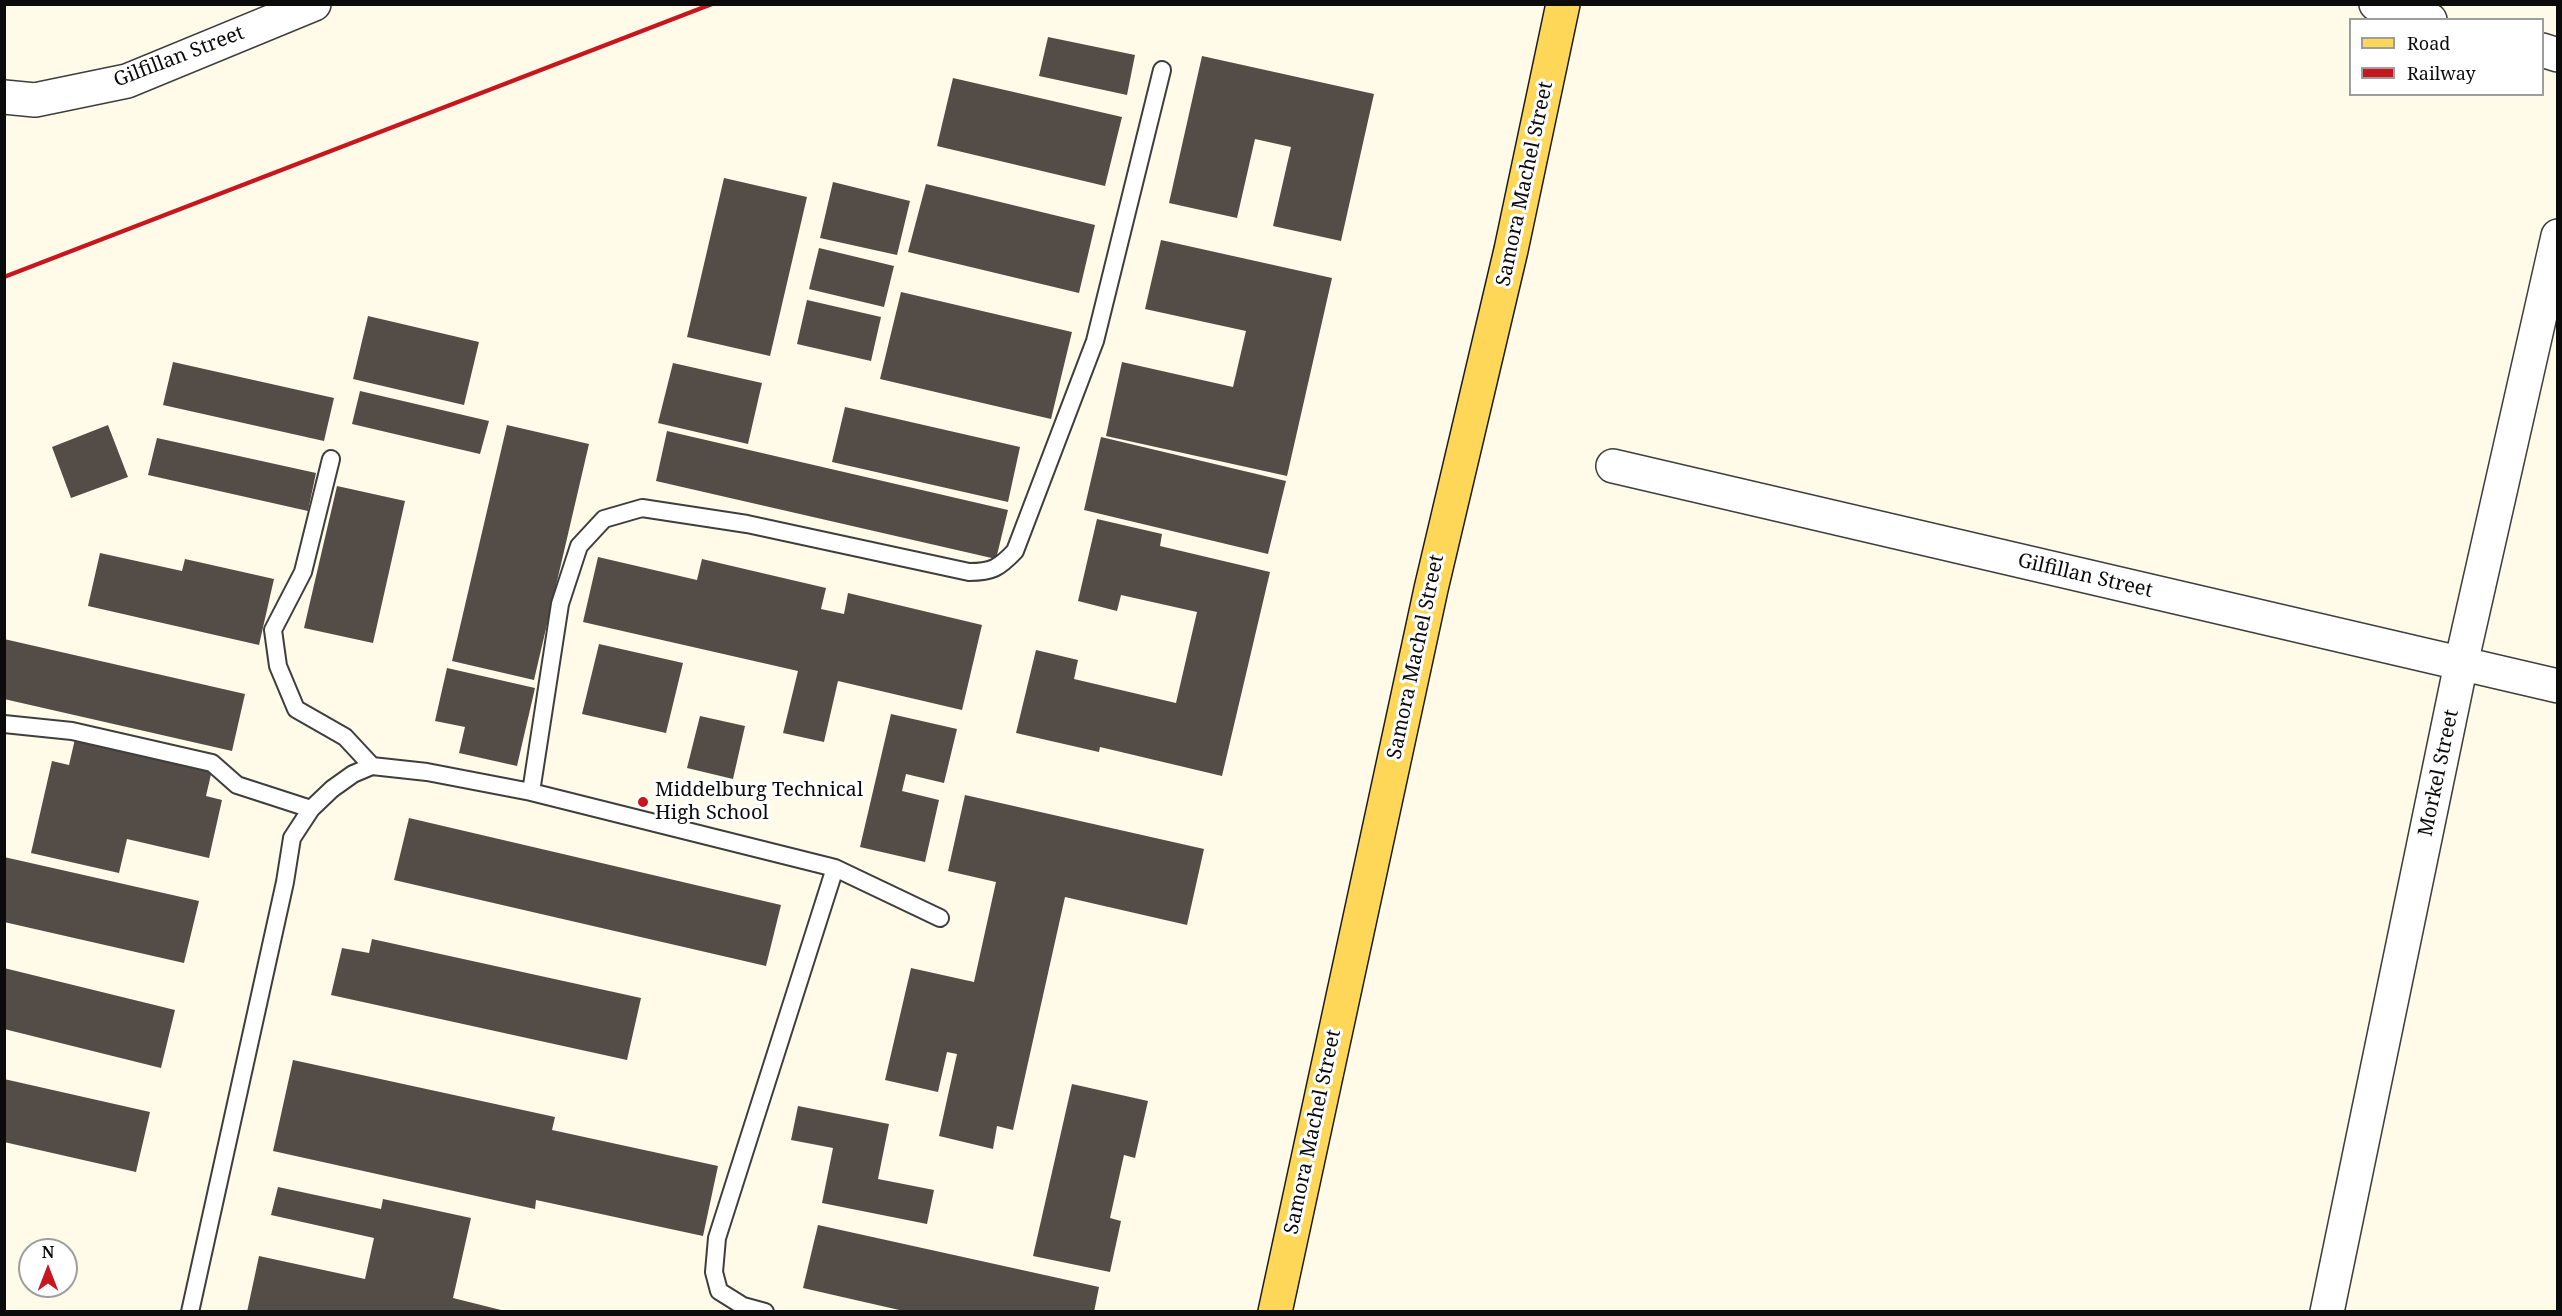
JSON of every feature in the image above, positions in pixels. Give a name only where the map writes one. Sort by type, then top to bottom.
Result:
[{"type":"main road","name":"Samora Machel Street","points":[[1275,1311],[1431,589],[1511,250],[1563,4]]},
{"type":"street","name":"Gilfillan Street","points":[[4,97],[35,100],[127,81],[314,4]]},
{"type":"street","points":[[2376,4],[2423,18]]},
{"type":"street","name":"Morkel Street","points":[[2327,1311],[2462,664],[2558,236]]},
{"type":"street","name":"Gilfillan Street","points":[[1613,466],[2558,686]]},
{"type":"lane","points":[[531,792],[560,604],[579,546],[604,519],[642,508],[747,524],[969,572],[988,572],[1003,563],[1015,551],[1095,341],[1162,70]]},
{"type":"lane","points":[[331,459],[303,572],[273,630],[278,666],[296,709],[345,736],[372,766]]},
{"type":"lane","points":[[4,724],[72,731],[212,763],[237,785],[311,810]]},
{"type":"lane","points":[[190,1311],[285,882],[292,838],[311,810],[332,789],[353,774],[372,766],[427,772],[531,792],[835,868],[940,918]]},
{"type":"lane","points":[[765,1311],[743,1306],[719,1291],[714,1272],[717,1238],[835,868]]},
{"type":"building","points":[[1048,37],[1135,55],[1127,95],[1039,76]]},
{"type":"building","points":[[1202,56],[1374,94],[1341,241],[1273,226],[1291,147],[1255,139],[1237,218],[1169,203]]},
{"type":"building","points":[[953,78],[1122,117],[1105,186],[937,146]]},
{"type":"building","points":[[724,178],[807,197],[770,356],[687,337]]},
{"type":"building","points":[[833,182],[910,201],[897,255],[820,238]]},
{"type":"building","points":[[926,184],[1095,225],[1079,293],[908,252]]},
{"type":"building","points":[[1161,240],[1332,278],[1287,476],[1106,436],[1122,362],[1233,387],[1246,331],[1145,309]]},
{"type":"building","points":[[819,248],[894,266],[884,307],[809,289]]},
{"type":"building","points":[[901,292],[1072,332],[1051,419],[880,379]]},
{"type":"building","points":[[807,300],[881,317],[871,361],[797,344]]},
{"type":"building","points":[[368,316],[479,342],[464,405],[353,379]]},
{"type":"building","points":[[173,362],[334,398],[324,441],[163,405]]},
{"type":"building","points":[[673,363],[762,383],[748,444],[658,423]]},
{"type":"building","points":[[360,391],[489,421],[480,454],[352,424]]},
{"type":"building","points":[[845,407],[1020,447],[1008,502],[832,462]]},
{"type":"building","points":[[108,425],[128,477],[71,498],[52,447]]},
{"type":"building","points":[[507,425],[589,444],[534,680],[452,661]]},
{"type":"building","points":[[667,431],[1008,510],[996,559],[656,481]]},
{"type":"building","points":[[1101,437],[1286,481],[1268,554],[1084,510]]},
{"type":"building","points":[[157,438],[316,473],[308,511],[148,475]]},
{"type":"building","points":[[337,486],[405,501],[373,643],[304,628]]},
{"type":"building","points":[[1097,519],[1162,534],[1160,546],[1270,572],[1222,776],[1100,747],[1099,752],[1016,733],[1036,650],[1078,660],[1074,679],[1176,703],[1197,612],[1121,595],[1117,611],[1078,601]]},
{"type":"building","points":[[100,553],[182,571],[185,559],[274,579],[259,645],[88,606]]},
{"type":"building","points":[[598,557],[697,580],[702,559],[826,588],[821,609],[844,614],[848,593],[982,625],[962,710],[838,681],[824,742],[783,733],[798,671],[583,622]]},
{"type":"building","points":[[4,639],[245,694],[232,751],[4,699]]},
{"type":"building","points":[[599,644],[683,663],[666,733],[582,714]]},
{"type":"building","points":[[447,668],[535,688],[517,766],[459,753],[465,727],[435,721]]},
{"type":"building","points":[[891,714],[957,729],[944,783],[906,774],[902,791],[939,800],[925,862],[860,847]]},
{"type":"building","points":[[700,716],[745,726],[733,779],[687,768]]},
{"type":"building","points":[[75,739],[212,770],[206,796],[222,800],[209,858],[127,839],[119,873],[31,853],[52,761],[69,765]]},
{"type":"building","points":[[965,795],[1204,849],[1187,925],[1065,897],[1013,1130],[997,1126],[993,1149],[939,1136],[957,1054],[947,1052],[938,1092],[885,1080],[911,968],[974,982],[996,882],[948,871]]},
{"type":"building","points":[[409,818],[781,905],[766,966],[394,880]]},
{"type":"building","points":[[4,857],[199,901],[184,963],[4,922]]},
{"type":"building","points":[[372,939],[641,998],[627,1060],[331,995],[342,948],[369,953]]},
{"type":"building","points":[[4,968],[175,1010],[161,1068],[4,1029]]},
{"type":"building","points":[[293,1060],[555,1117],[552,1130],[718,1166],[703,1236],[536,1200],[535,1209],[273,1151]]},
{"type":"building","points":[[4,1079],[150,1112],[136,1172],[4,1142]]},
{"type":"building","points":[[1072,1084],[1148,1101],[1135,1158],[1124,1155],[1110,1218],[1121,1221],[1110,1272],[1033,1256]]},
{"type":"building","points":[[798,1106],[889,1124],[878,1179],[934,1190],[927,1224],[822,1203],[833,1148],[791,1140]]},
{"type":"building","points":[[278,1187],[381,1209],[383,1199],[471,1218],[453,1298],[509,1312],[247,1312],[259,1256],[365,1279],[374,1238],[271,1215]]},
{"type":"building","points":[[818,1225],[1099,1287],[1094,1312],[908,1312],[803,1288]]},
{"type":"railway","points":[[4,277],[712,4]]},
{"type":"place","name":"Middelburg Technical High School","points":[[643,802]]}]
